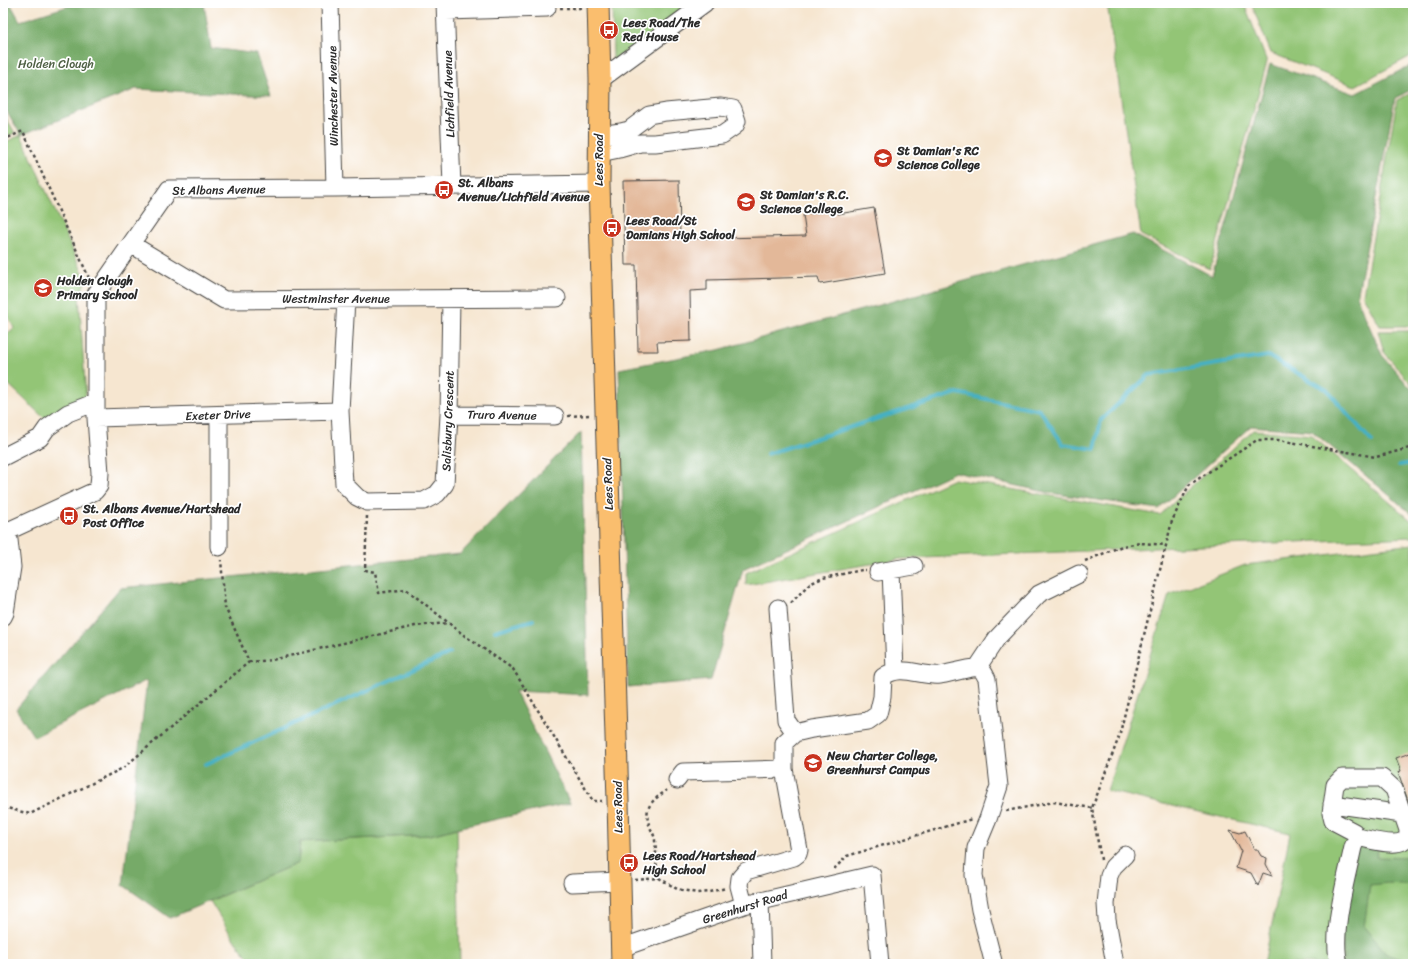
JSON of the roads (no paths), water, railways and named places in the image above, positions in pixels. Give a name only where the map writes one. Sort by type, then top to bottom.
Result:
[{"type":"main road","name":"Lees Road","points":[[598,5],[600,80],[599,184],[618,801],[621,956]]},
{"type":"street","name":"Winchester Avenue","points":[[330,3],[335,188]]},
{"type":"street","points":[[600,80],[705,3]]},
{"type":"street","points":[[445,7],[547,8]]},
{"type":"street","name":"Lichfield Avenue","points":[[445,7],[452,186]]},
{"type":"street","points":[[720,107],[733,109],[737,122],[735,126],[722,135],[640,143],[600,144],[621,132],[629,130],[649,115],[666,112],[720,107]]},
{"type":"street","name":"St Albans Avenue","points":[[96,410],[96,294],[169,189],[599,184]]},
{"type":"street","name":"Westminster Avenue","points":[[131,244],[224,300],[557,298]]},
{"type":"street","points":[[340,411],[346,299]]},
{"type":"street","name":"Salisbury Crescent","points":[[340,411],[344,484],[357,497],[367,502],[424,501],[437,494],[445,484],[449,415],[451,299]]},
{"type":"street","points":[[3,457],[40,438],[47,428],[68,413],[96,410],[100,473],[99,486],[95,491],[5,530],[12,567],[5,613],[3,617]]},
{"type":"street","name":"Exeter Drive","points":[[96,410],[219,415],[340,411]]},
{"type":"street","points":[[219,415],[220,547]]},
{"type":"street","name":"Truro Avenue","points":[[449,415],[563,416]]},
{"type":"street","points":[[896,671],[884,571],[914,566]]},
{"type":"street","points":[[978,668],[997,638],[1039,594],[1079,574]]},
{"type":"street","points":[[778,608],[786,720],[795,733]]},
{"type":"street","points":[[762,964],[752,903],[739,886],[740,878],[746,871],[794,857],[798,854],[799,850],[784,769],[784,744],[795,733],[868,721],[878,714],[882,697],[883,677],[889,672],[904,670],[938,675],[978,668],[983,671],[987,679],[999,786],[976,848],[974,875],[992,964]]},
{"type":"street","points":[[677,780],[683,772],[784,769]]},
{"type":"street","points":[[1339,964],[1337,957],[1337,929],[1355,842],[1354,832],[1333,821],[1331,813],[1335,785],[1342,778],[1382,778],[1394,789],[1408,830],[1408,844],[1355,842]]},
{"type":"street","points":[[1332,804],[1402,814]]},
{"type":"street","points":[[1115,964],[1107,920],[1106,904],[1109,876],[1120,861]]},
{"type":"street","name":"Greenhurst Road","points":[[621,956],[752,903],[872,875],[880,964]]},
{"type":"street","points":[[572,883],[620,881]]},
{"type":"waterway","points":[[767,454],[957,393],[1040,410],[1063,444],[1095,449],[1101,420],[1149,375],[1268,356],[1327,390],[1372,442]]},
{"type":"waterway","points":[[1399,465],[1413,463]]},
{"type":"waterway","points":[[495,631],[533,620]]},
{"type":"waterway","points":[[206,764],[450,653]]},
{"type":"place","name":"Lees Road/The Red House","points":[[609,30]]},
{"type":"place","name":"St Damian's RC Science College","points":[[883,158]]},
{"type":"place","name":"St. Albans Avenue/Lichfield Avenue","points":[[444,190]]},
{"type":"place","name":"St Damian's R.C. Science College","points":[[746,202]]},
{"type":"place","name":"Lees Road/St Damians High School","points":[[612,228]]},
{"type":"place","name":"Holden Clough Primary School","points":[[43,288]]},
{"type":"place","name":"St. Albans Avenue/Hartshead Post Office","points":[[69,516]]},
{"type":"place","name":"New Charter College, Greenhurst Campus","points":[[813,763]]},
{"type":"place","name":"Lees Road/Hartshead High School","points":[[629,863]]},
{"type":"park label","name":"Holden Clough","points":[[56,64]]}]
